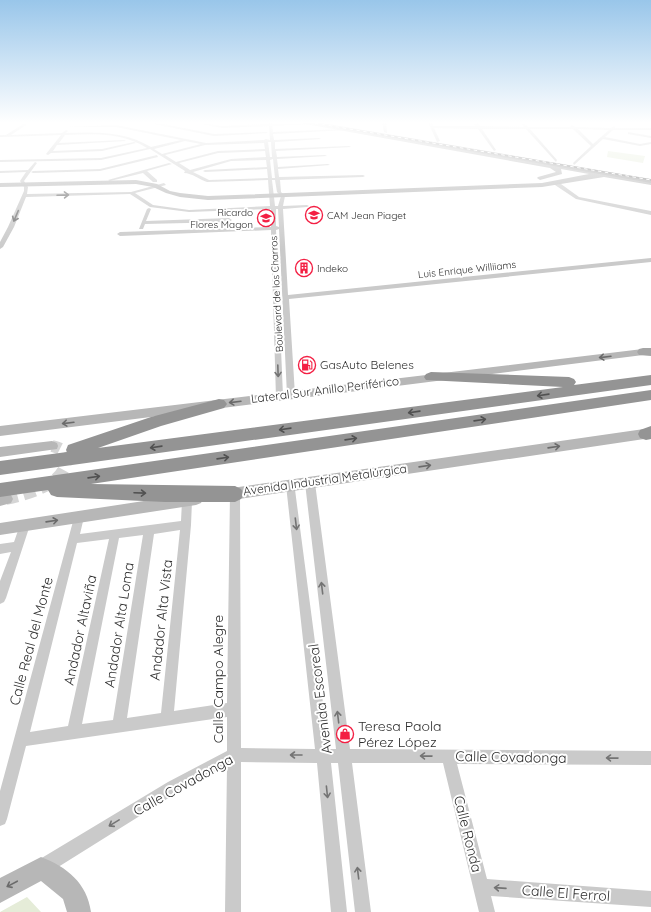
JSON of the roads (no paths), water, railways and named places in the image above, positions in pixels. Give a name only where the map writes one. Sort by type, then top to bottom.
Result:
[{"type":"highway","points":[[431,377],[566,382],[651,375]]},
{"type":"highway","points":[[0,468],[651,380]]},
{"type":"highway","points":[[6,494],[651,395]]},
{"type":"highway","points":[[33,463],[178,414],[219,404]]},
{"type":"highway","points":[[6,494],[235,494]]},
{"type":"main road","points":[[555,165],[560,171],[558,174]]},
{"type":"main road","points":[[556,165],[651,182]]},
{"type":"main road","points":[[558,165],[651,177]]},
{"type":"main road","points":[[561,165],[571,167]]},
{"type":"main road","points":[[382,190],[549,177],[571,167]]},
{"type":"main road","points":[[589,170],[603,175],[651,182]]},
{"type":"main road","points":[[578,179],[589,170],[651,177]]},
{"type":"main road","points":[[0,184],[110,180],[159,183],[171,193],[193,197],[557,184],[603,175]]},
{"type":"main road","points":[[25,183],[159,183]]},
{"type":"main road","name":"Lateral Sur Anillo Periférico","points":[[0,431],[431,377],[648,352]]},
{"type":"main road","name":"Avenida Industria Metalúrgica","points":[[0,529],[649,433]]},
{"type":"main road","points":[[0,452],[52,446]]},
{"type":"main road","points":[[0,891],[41,868],[66,884],[76,895],[79,912]]},
{"type":"street","points":[[0,247],[11,227],[24,196],[28,171],[33,165]]},
{"type":"street","points":[[25,183],[40,165]]},
{"type":"street","points":[[33,172],[100,170],[122,165]]},
{"type":"street","points":[[110,180],[168,165]]},
{"type":"street","points":[[171,165],[202,183],[363,176]]},
{"type":"street","points":[[178,165],[202,179],[209,181],[270,180]]},
{"type":"street","points":[[184,173],[214,165]]},
{"type":"street","name":"Boulevard de los Charros","points":[[270,165],[270,180],[280,207],[291,395]]},
{"type":"street","name":"Boulevard de los Charros","points":[[275,165],[278,179],[273,207],[279,396]]},
{"type":"street","points":[[276,168],[328,166],[332,177]]},
{"type":"street","points":[[191,171],[269,168]]},
{"type":"street","points":[[0,172],[28,171]]},
{"type":"street","points":[[144,171],[159,183]]},
{"type":"street","points":[[565,188],[578,179]]},
{"type":"street","points":[[24,196],[131,193],[159,183]]},
{"type":"street","points":[[557,184],[565,188],[571,195],[578,198],[651,213]]},
{"type":"street","points":[[131,193],[146,203],[179,210],[307,206]]},
{"type":"street","points":[[139,233],[149,209]]},
{"type":"street","points":[[143,223],[229,220]]},
{"type":"street","points":[[120,234],[217,230],[216,234],[218,234],[282,230]]},
{"type":"street","name":"Luis Enrique Williiams","points":[[286,297],[651,260]]},
{"type":"street","name":"Avenida Escoreal","points":[[310,483],[363,912]]},
{"type":"street","name":"Avenida Escoreal","points":[[291,485],[323,755],[338,912]]},
{"type":"street","name":"Calle Campo Alegre","points":[[233,912],[235,494]]},
{"type":"street","name":"Andador Alta Vista","points":[[166,719],[186,525],[187,501]]},
{"type":"street","name":"Calle Real del Monte","points":[[0,820],[79,517]]},
{"type":"street","points":[[0,598],[4,578],[10,572],[25,525]]},
{"type":"street","points":[[73,539],[186,525]]},
{"type":"street","name":"Andador Alta Loma","points":[[119,725],[149,530]]},
{"type":"street","name":"Andador Altaviña","points":[[74,732],[115,534]]},
{"type":"street","points":[[0,549],[18,546]]},
{"type":"street","points":[[21,740],[234,709]]},
{"type":"street","name":"Calle Covadonga","points":[[41,868],[173,787],[234,755],[651,758]]},
{"type":"street","name":"Calle Ronda","points":[[448,756],[487,912]]},
{"type":"street","name":"Calle El Ferrol","points":[[481,887],[651,899]]},
{"type":"tunnel","points":[[6,499],[24,495],[44,487],[60,475],[64,468],[66,456],[62,450],[52,446]]},
{"type":"railway","points":[[560,165],[651,180]]},
{"type":"place","name":"CAM Jean Piaget","points":[[314,215]]},
{"type":"place","name":"Ricardo Flores Magon","points":[[266,218]]},
{"type":"place","name":"Indeko","points":[[304,268]]},
{"type":"place","name":"GasAuto Belenes","points":[[307,365]]},
{"type":"place","name":"Teresa Paola Pérez López","points":[[345,734]]}]
